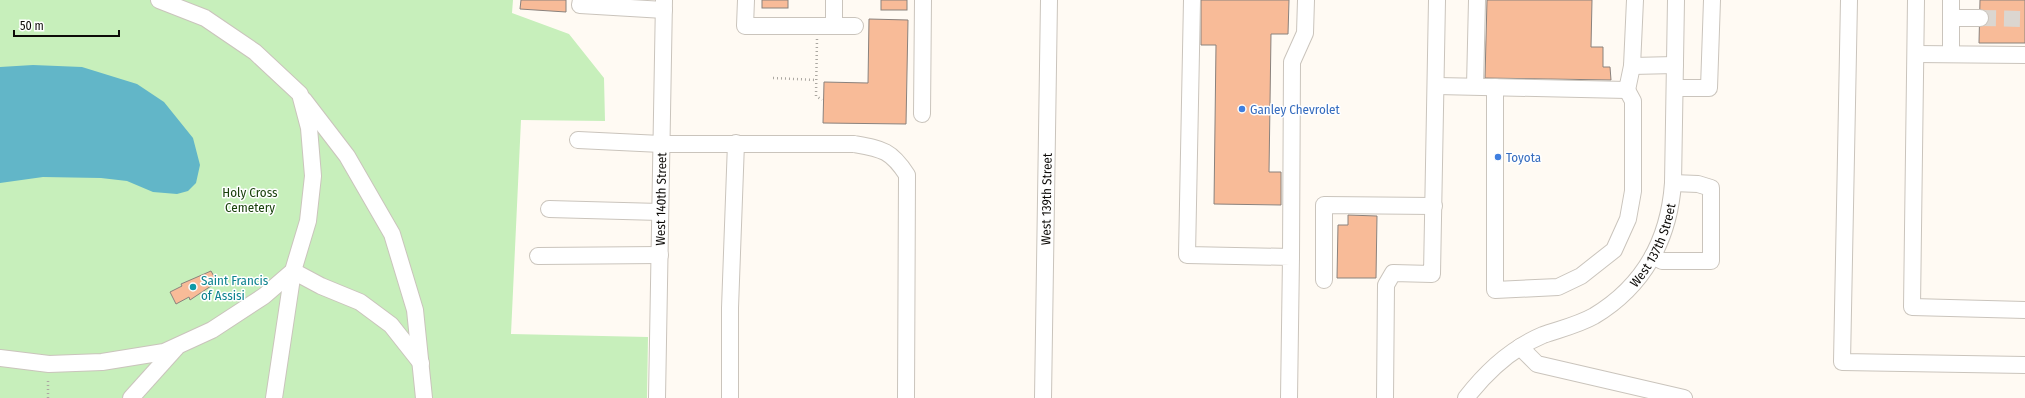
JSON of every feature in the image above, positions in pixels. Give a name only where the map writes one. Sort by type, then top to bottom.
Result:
[{"type":"street","points":[[159,0],[206,18],[255,52],[300,94],[347,156],[392,234],[415,310],[424,398]]},
{"type":"street","points":[[581,0],[580,5],[664,5]]},
{"type":"street","points":[[746,0],[745,26],[855,26]]},
{"type":"street","points":[[834,0],[834,26]]},
{"type":"street","points":[[922,114],[923,0]]},
{"type":"street","name":"West 139th Street","points":[[1043,398],[1049,0]]},
{"type":"street","points":[[1192,0],[1187,255],[1291,257]]},
{"type":"street","points":[[1289,398],[1292,62],[1305,33],[1306,0]]},
{"type":"street","points":[[1385,398],[1386,284],[1393,273],[1432,274],[1437,86],[1437,0]]},
{"type":"street","points":[[1475,86],[1477,0]]},
{"type":"street","points":[[1495,87],[1495,290],[1558,287],[1581,276],[1614,250],[1628,219],[1634,191],[1634,101],[1627,90],[1632,66],[1635,0]]},
{"type":"street","name":"West 137th Street","points":[[1466,398],[1502,360],[1520,347],[1542,336],[1594,316],[1604,309],[1633,284],[1653,256],[1667,226],[1674,183],[1676,0]]},
{"type":"street","points":[[1675,88],[1709,88],[1712,0]]},
{"type":"street","points":[[1849,0],[1842,362],[2025,365]]},
{"type":"street","points":[[1916,0],[1912,308],[2025,310]]},
{"type":"street","points":[[1951,0],[1951,54]]},
{"type":"street","name":"West 140th Street","points":[[657,398],[664,5]]},
{"type":"street","points":[[1951,18],[1980,18]]},
{"type":"street","points":[[1916,54],[2025,55]]},
{"type":"street","points":[[1632,66],[1675,65]]},
{"type":"street","points":[[1437,86],[1627,90]]},
{"type":"street","points":[[274,398],[293,271],[308,221],[313,176],[309,128],[300,94]]},
{"type":"street","points":[[578,140],[661,144],[854,144],[879,148],[897,159],[907,175],[906,398]]},
{"type":"street","points":[[730,398],[730,308],[736,143]]},
{"type":"street","points":[[1653,256],[1662,261],[1711,261],[1711,188],[1698,184],[1674,183]]},
{"type":"street","points":[[1324,280],[1324,205],[1434,206]]},
{"type":"street","points":[[549,209],[660,212]]},
{"type":"street","points":[[538,256],[660,255]]},
{"type":"street","points":[[0,358],[49,364],[102,362],[164,352],[176,348],[212,330],[264,296],[293,271]]},
{"type":"street","points":[[293,271],[321,286],[360,302],[391,326],[421,363]]},
{"type":"street","points":[[1520,347],[1537,364],[1684,398]]},
{"type":"street","points":[[131,398],[176,348]]},
{"type":"path","points":[[817,39],[816,96],[822,100]]},
{"type":"path","points":[[773,78],[816,80]]},
{"type":"path","points":[[48,390],[48,398]]},
{"type":"green space","name":"Holy Cross Cemetery","points":[[0,0],[513,0],[512,13],[569,34],[604,78],[605,121],[521,120],[511,334],[648,337],[647,398],[0,398]]},
{"type":"water","points":[[33,65],[82,67],[137,84],[164,102],[193,138],[200,165],[196,183],[188,191],[177,194],[153,192],[127,181],[101,178],[43,177],[0,183],[0,67]]},
{"type":"building","points":[[521,0],[566,0],[566,12],[520,9]]},
{"type":"building","points":[[762,0],[788,0],[788,8],[762,8]]},
{"type":"building","points":[[881,0],[907,0],[907,10],[881,10]]},
{"type":"building","name":"Ganley Chevrolet","points":[[1201,0],[1289,0],[1288,34],[1271,34],[1269,172],[1281,172],[1281,205],[1214,204],[1216,45],[1201,45]]},
{"type":"building","points":[[1487,0],[1592,0],[1591,47],[1603,47],[1603,67],[1610,67],[1611,80],[1485,78]]},
{"type":"building","points":[[1980,0],[2025,0],[2025,43],[1979,43]]},
{"type":"building","points":[[869,19],[908,20],[906,124],[823,123],[824,82],[868,83]]},
{"type":"building","points":[[1348,215],[1377,216],[1376,278],[1337,278],[1338,225],[1348,225]]},
{"type":"building","name":"Saint Francis of Assisi","points":[[211,271],[217,282],[190,300],[189,297],[176,304],[170,292],[182,286],[181,284]]},
{"type":"tunnel","points":[[1980,18],[2025,19]]},
{"type":"place","name":"Ganley Chevrolet","points":[[1242,109]]},
{"type":"place","name":"Toyota","points":[[1498,157]]},
{"type":"place","name":"Saint Francis of Assisi","points":[[193,287]]}]
